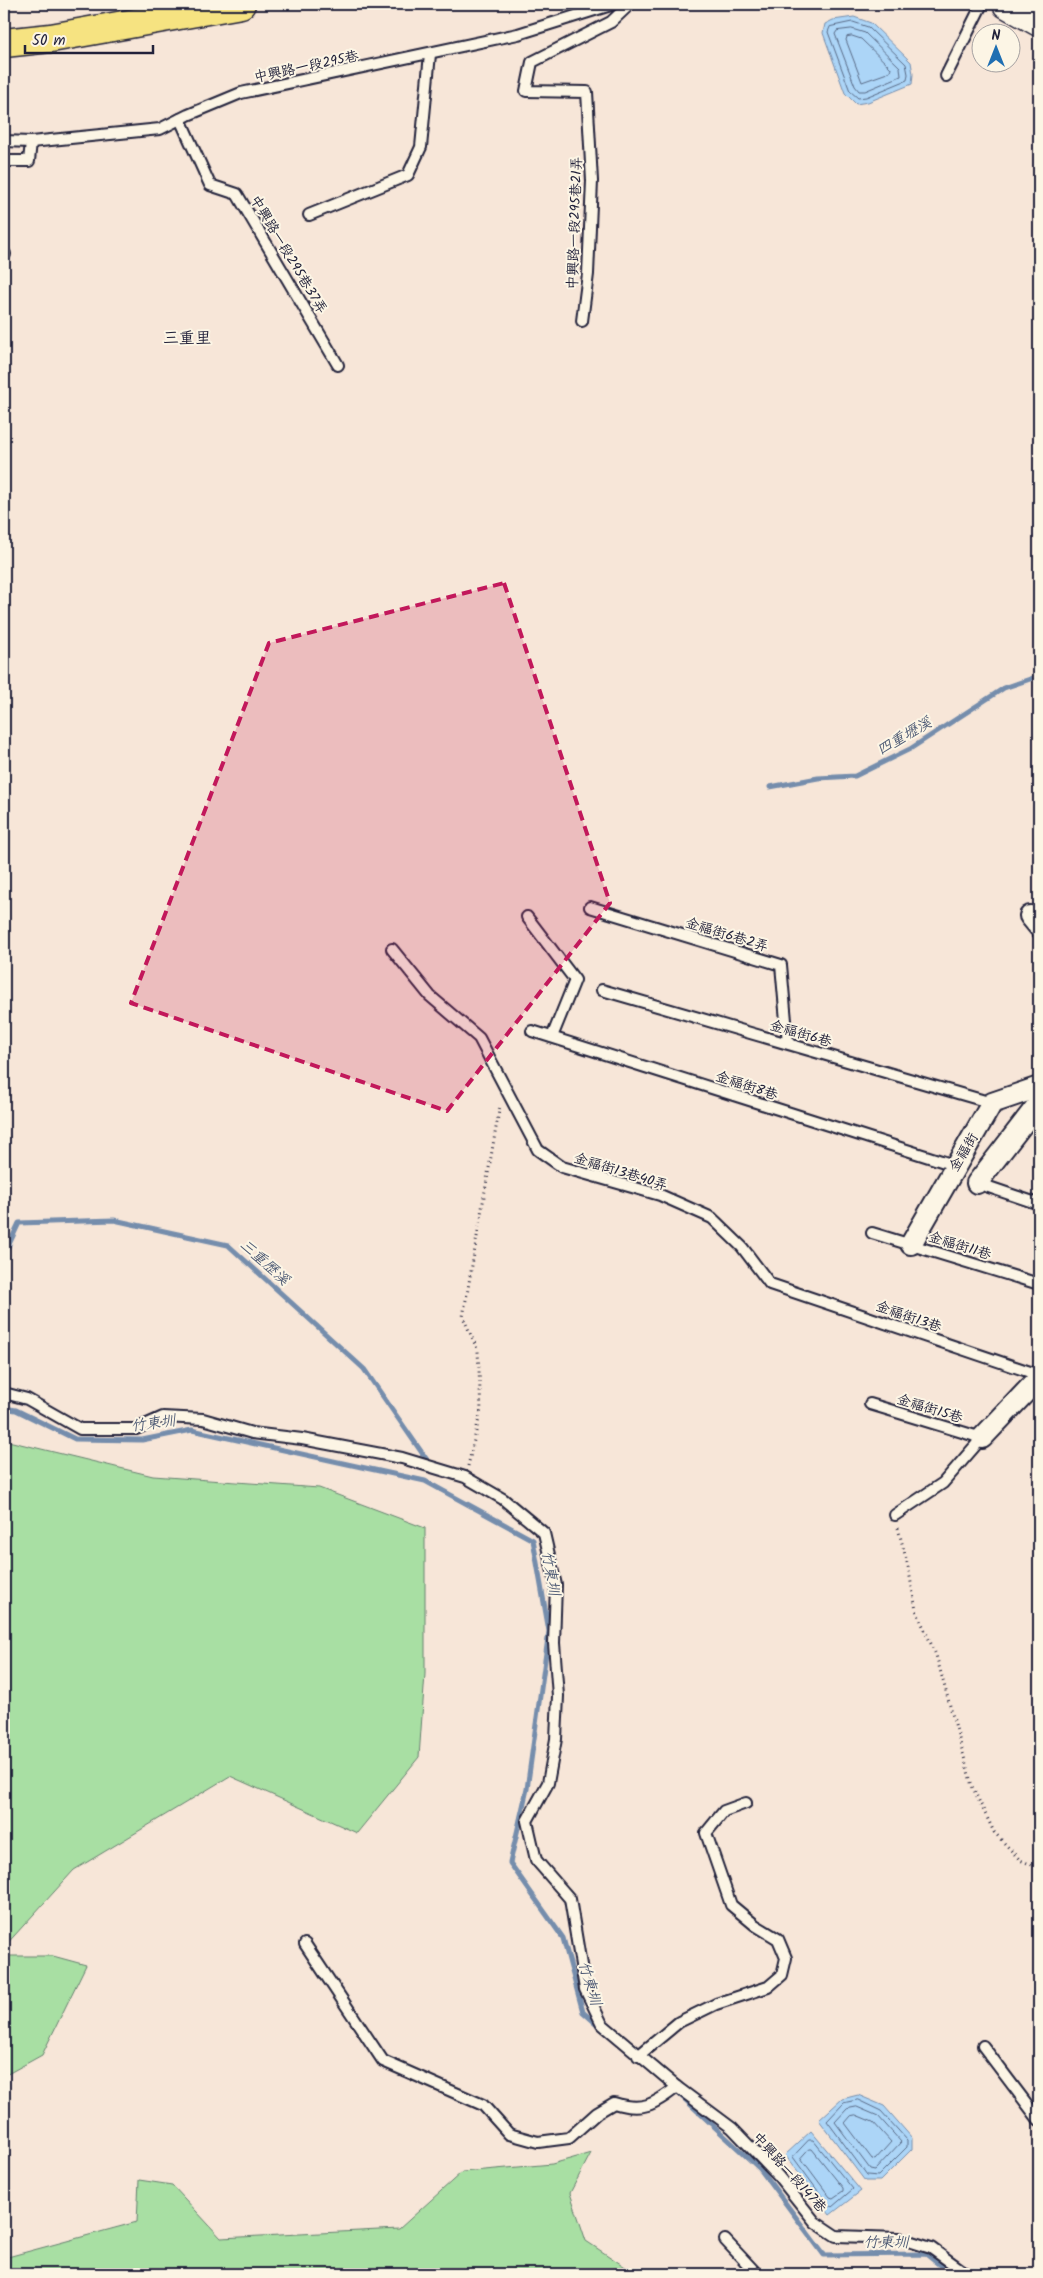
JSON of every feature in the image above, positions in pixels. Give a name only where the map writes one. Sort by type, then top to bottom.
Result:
[{"type":"highway","points":[[4,44],[51,38],[241,4]]},
{"type":"main road","points":[[1007,4],[1039,22]]},
{"type":"street","points":[[992,1103],[1039,1087]]},
{"type":"street","name":"金福街","points":[[911,1244],[954,1166],[992,1103]]},
{"type":"street","name":"金福街","points":[[977,1183],[1036,1114]]},
{"type":"street","points":[[982,1438],[1039,1377]]},
{"type":"lane","name":"中興路一段295巷","points":[[4,141],[31,142],[160,129],[241,93],[518,34],[614,4]]},
{"type":"lane","name":"中興路一段295巷21弄","points":[[582,321],[588,274],[592,181],[587,92],[526,91],[532,62],[610,22],[630,4]]},
{"type":"lane","points":[[946,76],[982,4]]},
{"type":"lane","points":[[309,215],[408,175],[421,147],[430,54]]},
{"type":"lane","name":"中興路一段295巷37弄","points":[[180,119],[210,185],[237,194],[338,365]]},
{"type":"lane","points":[[4,161],[29,161],[31,142]]},
{"type":"lane","name":"金福街6巷2弄","points":[[590,908],[781,965],[788,1043]]},
{"type":"lane","points":[[527,917],[575,980],[552,1037]]},
{"type":"lane","name":"金福街13巷40弄","points":[[392,948],[430,996],[480,1038],[538,1150],[562,1167],[660,1196],[712,1218],[742,1247],[770,1284]]},
{"type":"lane","name":"金福街6巷","points":[[602,990],[992,1103]]},
{"type":"lane","name":"金福街8巷","points":[[532,1031],[954,1166]]},
{"type":"lane","points":[[977,1183],[1039,1204]]},
{"type":"lane","name":"金福街11巷","points":[[872,1233],[1039,1284]]},
{"type":"lane","name":"金福街13巷","points":[[770,1284],[1039,1377]]},
{"type":"lane","name":"中興路一段147巷","points":[[4,1393],[27,1399],[80,1429],[136,1428],[164,1417],[203,1420],[252,1432],[302,1439],[402,1458],[465,1477],[503,1499],[544,1533],[556,1585],[554,1643],[558,1696],[556,1739],[548,1782],[526,1821],[536,1860],[570,1899],[586,1989],[602,2024],[676,2087],[732,2128],[779,2177],[815,2222],[836,2236],[899,2238],[931,2248],[967,2274]]},
{"type":"lane","name":"金福街15巷","points":[[870,1404],[982,1438]]},
{"type":"lane","points":[[895,1515],[943,1483],[982,1438]]},
{"type":"lane","points":[[638,2056],[679,2022],[716,2004],[768,1987],[782,1975],[786,1958],[778,1939],[755,1925],[731,1905],[706,1833],[724,1811],[746,1803]]},
{"type":"lane","points":[[305,1944],[383,2061],[483,2105],[509,2134],[538,2142],[569,2138],[597,2113],[614,2102],[631,2108],[656,2103],[676,2087]]},
{"type":"lane","points":[[983,2046],[1039,2120]]},
{"type":"lane","points":[[725,2240],[757,2274]]},
{"type":"path","points":[[465,1477],[481,1410],[478,1351],[463,1317],[504,1082]]},
{"type":"path","points":[[895,1515],[908,1566],[916,1610],[936,1655],[972,1786],[994,1832],[1020,1860],[1039,1868]]},
{"type":"highlighted area","points":[[504,583],[610,903],[447,1111],[131,1003],[269,643]]},
{"type":"green space","points":[[4,1440],[153,1476],[319,1488],[425,1528],[425,1674],[419,1757],[357,1833],[230,1776],[74,1870],[4,1947]]},
{"type":"green space","points":[[4,1956],[53,1956],[86,1965],[42,2055],[4,2076]]},
{"type":"green space","points":[[591,2153],[570,2193],[586,2241],[636,2274],[4,2274],[4,2258],[137,2222],[139,2180],[172,2185],[221,2238],[399,2229],[462,2172],[552,2164]]},
{"type":"water","points":[[854,17],[871,23],[911,62],[912,84],[868,102],[856,104],[845,93],[823,33],[825,24],[833,20]]},
{"type":"water","points":[[858,2095],[884,2106],[912,2138],[912,2149],[880,2181],[865,2181],[819,2120],[842,2099]]},
{"type":"water","points":[[811,2131],[861,2191],[830,2215],[785,2155]]},
{"type":"waterway","name":"四重壢溪","points":[[770,787],[818,778],[855,776],[910,749],[1004,688],[1039,676]]},
{"type":"waterway","name":"三重歷溪","points":[[4,1255],[19,1223],[114,1220],[228,1245],[364,1369],[427,1460]]},
{"type":"waterway","name":"竹東圳","points":[[4,1408],[16,1410],[75,1439],[142,1440],[192,1430],[425,1481],[533,1540],[549,1631],[527,1789],[510,1863],[563,1938],[583,2012],[600,2027]]},
{"type":"waterway","name":"竹東圳","points":[[679,2094],[760,2169],[824,2255],[926,2254],[951,2274]]},
{"type":"district","name":"三重里","points":[[187,337]]}]
